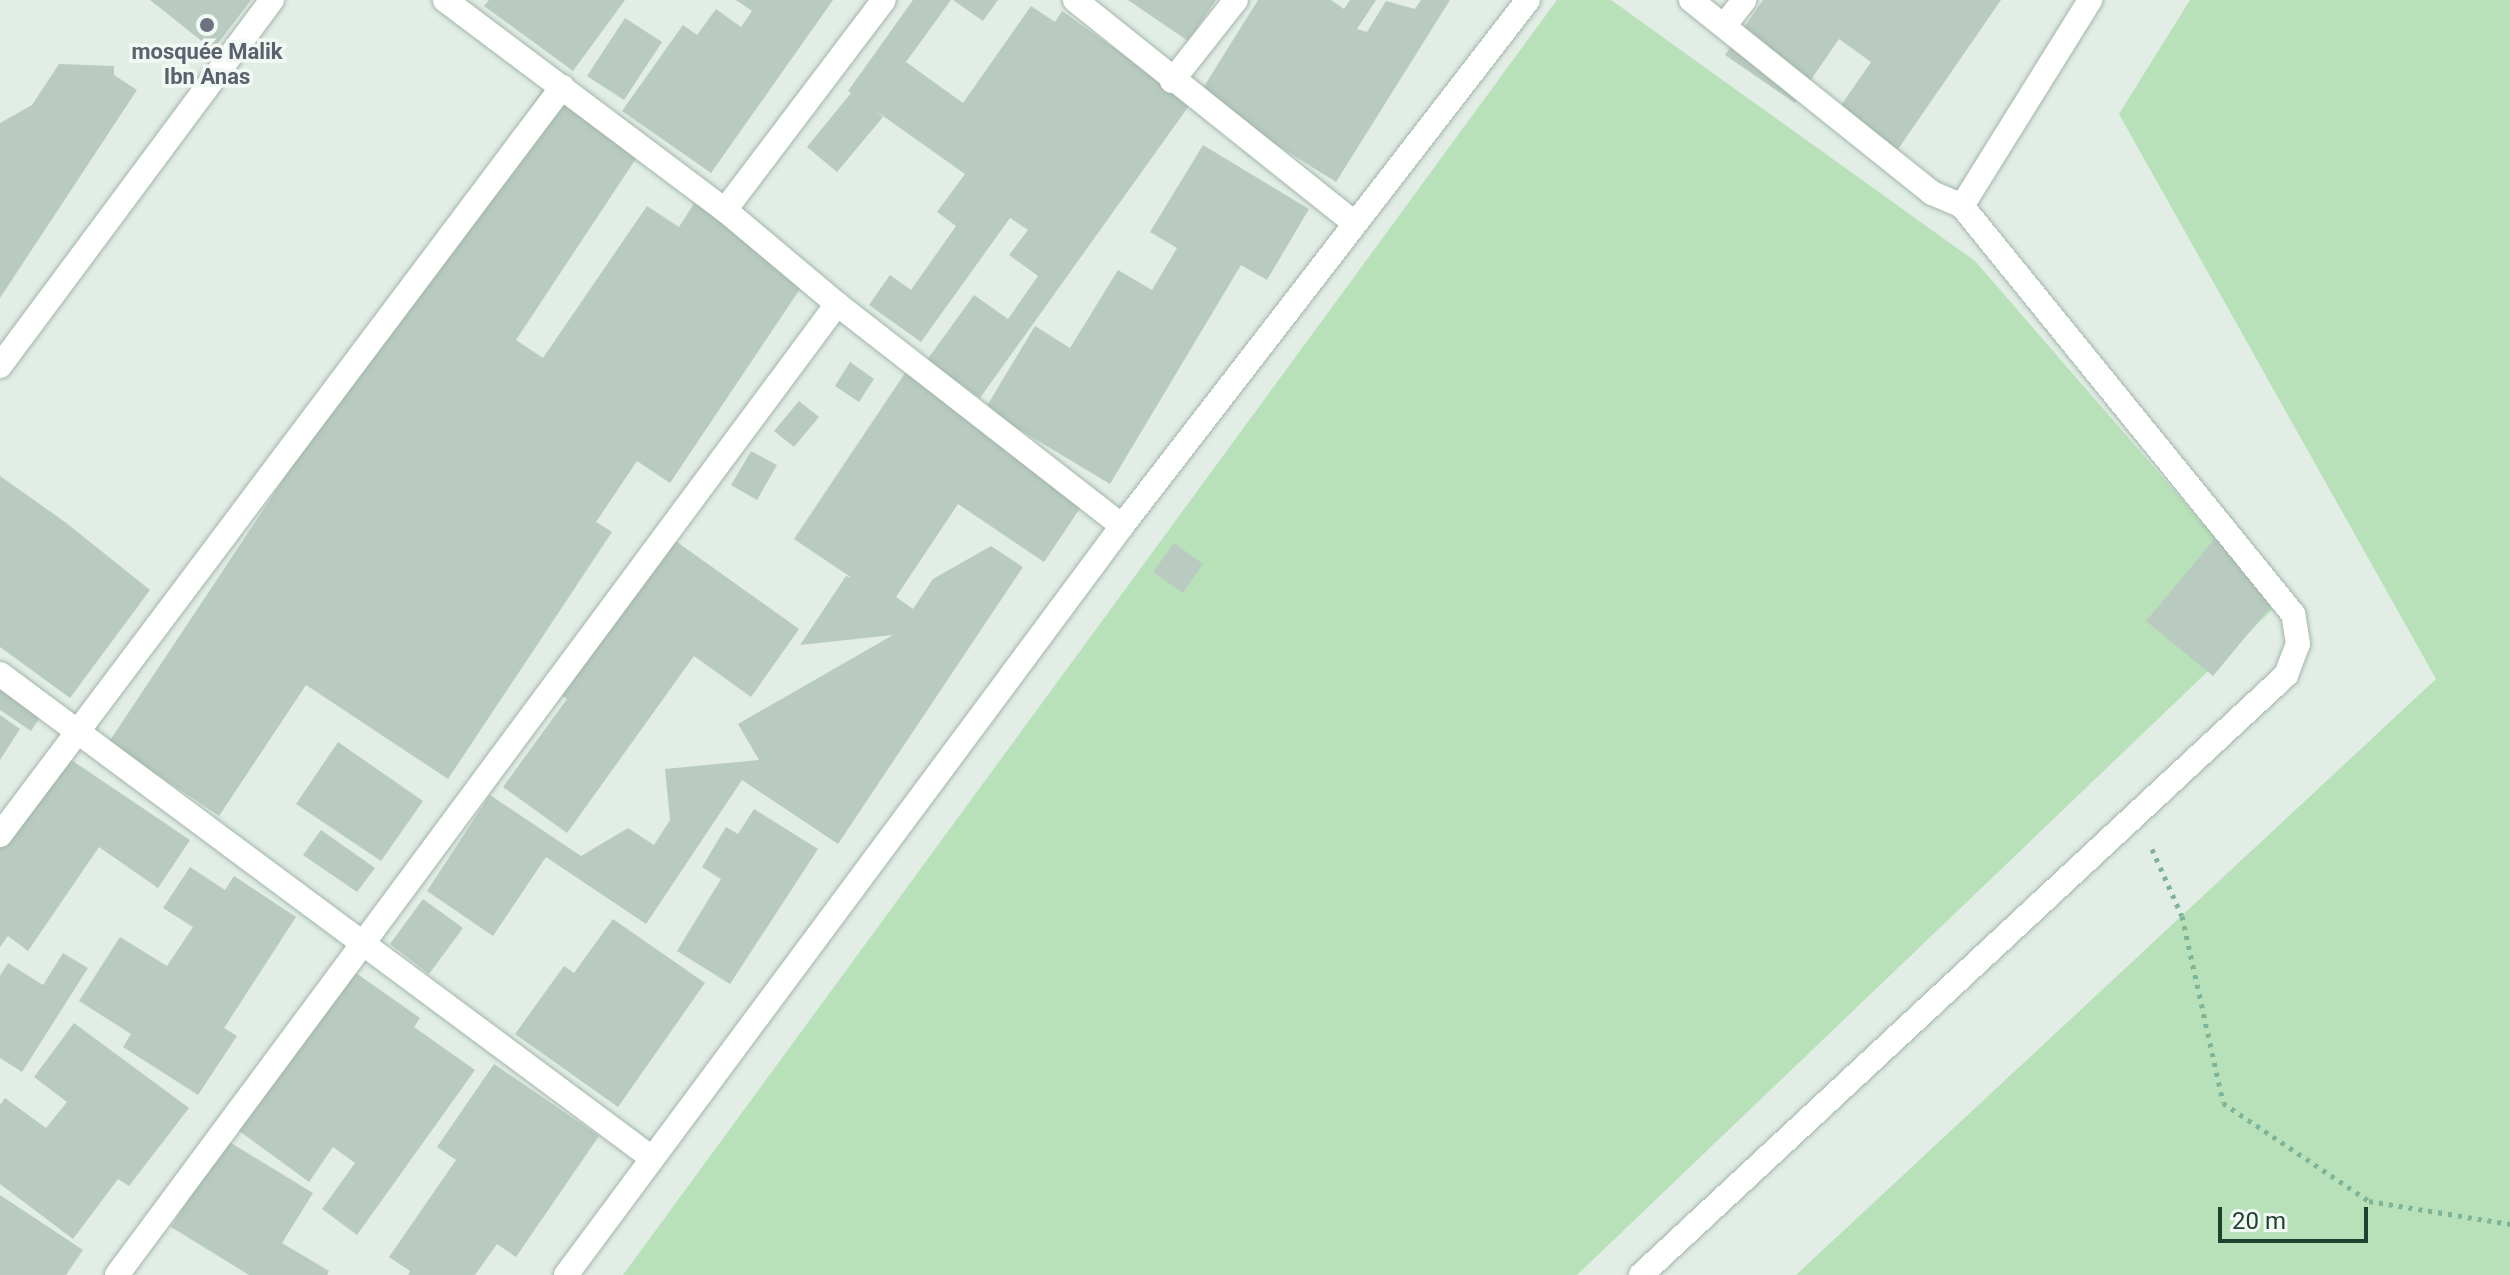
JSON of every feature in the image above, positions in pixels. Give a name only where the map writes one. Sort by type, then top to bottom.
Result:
[{"type":"street","points":[[0,366],[272,0]]},
{"type":"street","points":[[445,0],[725,210],[837,304],[1122,526]]},
{"type":"street","points":[[725,210],[884,0]]},
{"type":"street","points":[[1075,0],[1172,81],[1353,222]]},
{"type":"street","points":[[1172,81],[1236,0]]},
{"type":"street","points":[[566,1275],[1122,526],[1353,222],[1528,0]]},
{"type":"street","points":[[1641,1275],[2286,675],[2298,644],[2293,614],[1962,206],[1932,193],[1691,0]]},
{"type":"street","points":[[1724,26],[1744,0]]},
{"type":"street","points":[[1962,206],[2090,0]]},
{"type":"street","points":[[0,835],[562,87]]},
{"type":"street","points":[[117,1275],[837,304]]},
{"type":"street","points":[[0,674],[75,733],[652,1158]]},
{"type":"path","points":[[2136,812],[2182,916],[2223,1103],[2369,1201],[2510,1224]]},
{"type":"green space","points":[[1557,0],[1611,0],[1975,261],[2275,607],[1577,1275],[623,1275]]},
{"type":"green space","points":[[2190,0],[2510,0],[2510,1275],[1796,1275],[2436,679],[2119,114]]},
{"type":"building","name":"mosquée Malik Ibn Anas","points":[[150,0],[251,0],[213,50]]},
{"type":"building","points":[[489,0],[625,0],[573,71],[484,6]]},
{"type":"building","points":[[736,0],[833,0],[711,173],[622,111],[683,25],[697,35],[716,9],[741,27],[752,11]]},
{"type":"building","points":[[913,0],[951,0],[906,62],[963,103],[1031,6],[1055,22],[1062,11],[1191,103],[980,398],[927,360],[974,295],[1008,319],[1038,276],[1009,255],[1028,230],[1010,218],[921,342],[869,305],[890,275],[911,290],[956,226],[937,212],[965,174],[876,111],[883,117],[837,172],[807,147],[851,93],[848,91]]},
{"type":"building","points":[[953,0],[998,0],[983,21]]},
{"type":"building","points":[[1128,0],[1216,0],[1188,41]]},
{"type":"building","points":[[1258,0],[1331,0],[1344,9],[1350,0],[1376,0],[1357,29],[1367,32],[1386,1],[1415,9],[1421,0],[1450,0],[1336,182],[1198,96]]},
{"type":"building","points":[[1763,0],[2001,0],[1894,155],[1835,114],[1871,62],[1839,39],[1795,103],[1725,55]]},
{"type":"building","points":[[625,18],[662,42],[624,100],[587,76]]},
{"type":"building","points":[[59,64],[114,66],[114,75],[137,90],[0,298],[0,123],[32,105]]},
{"type":"building","points":[[542,90],[639,154],[516,340],[543,358],[647,206],[679,227],[695,202],[808,277],[670,483],[637,461],[596,522],[612,532],[448,779],[306,685],[219,816],[109,742]]},
{"type":"building","points":[[1203,145],[1309,209],[1267,280],[1241,265],[1110,484],[985,409],[1035,326],[1070,348],[1118,270],[1152,290],[1177,248],[1150,232]]},
{"type":"building","points":[[850,362],[874,379],[859,402],[835,386]]},
{"type":"building","points":[[905,373],[1089,495],[1044,562],[958,504],[896,597],[913,609],[933,579],[991,546],[1023,567],[838,844],[742,780],[646,924],[546,857],[493,936],[427,891],[490,795],[581,856],[628,828],[654,845],[670,820],[665,769],[759,760],[738,724],[893,635],[800,645],[846,576],[852,578],[794,539]]},
{"type":"building","points":[[799,401],[819,417],[794,447],[774,431]]},
{"type":"building","points":[[751,451],[777,465],[757,500],[731,485]]},
{"type":"building","points":[[0,476],[65,522],[150,590],[70,698],[0,647]]},
{"type":"building","points":[[2217,536],[2283,592],[2213,676],[2146,621]]},
{"type":"building","points":[[670,537],[799,629],[751,697],[694,656],[567,833],[503,787],[567,699],[558,693]]},
{"type":"building","points":[[1174,543],[1203,564],[1183,593],[1153,572]]},
{"type":"building","points":[[0,680],[45,710],[31,731],[0,710]]},
{"type":"building","points":[[0,715],[20,729],[0,760]]},
{"type":"building","points":[[338,742],[423,801],[381,861],[296,804]]},
{"type":"building","points":[[61,753],[190,840],[158,888],[99,847],[28,951],[8,936],[0,947],[0,842]]},
{"type":"building","points":[[754,809],[818,849],[730,984],[677,951],[721,879],[702,867],[726,827],[738,834]]},
{"type":"building","points":[[321,830],[375,868],[357,892],[303,855]]},
{"type":"building","points":[[190,867],[225,890],[234,876],[296,917],[224,1028],[237,1036],[198,1095],[123,1047],[131,1034],[79,1001],[120,937],[167,966],[193,927],[163,908]]},
{"type":"building","points":[[423,899],[463,928],[429,974],[390,944]]},
{"type":"building","points":[[613,919],[705,983],[618,1107],[515,1034],[564,966],[574,973]]},
{"type":"building","points":[[63,953],[88,968],[22,1072],[0,1058],[0,976],[8,963],[43,985]]},
{"type":"building","points":[[353,971],[420,1018],[414,1027],[475,1070],[357,1235],[322,1209],[355,1163],[333,1147],[309,1182],[238,1130]]},
{"type":"building","points":[[74,1023],[189,1108],[129,1186],[118,1179],[73,1239],[0,1184],[0,1105],[5,1098],[46,1128],[67,1102],[34,1077]]},
{"type":"building","points":[[494,1064],[599,1136],[516,1257],[497,1244],[475,1275],[408,1275],[410,1271],[389,1257],[456,1160],[437,1147]]},
{"type":"building","points":[[226,1140],[313,1193],[282,1243],[329,1271],[327,1275],[249,1275],[171,1227]]},
{"type":"building","points":[[0,1195],[83,1250],[66,1275],[0,1275]]},
{"type":"place","name":"mosquée Malik Ibn Anas","points":[[207,25]]}]
